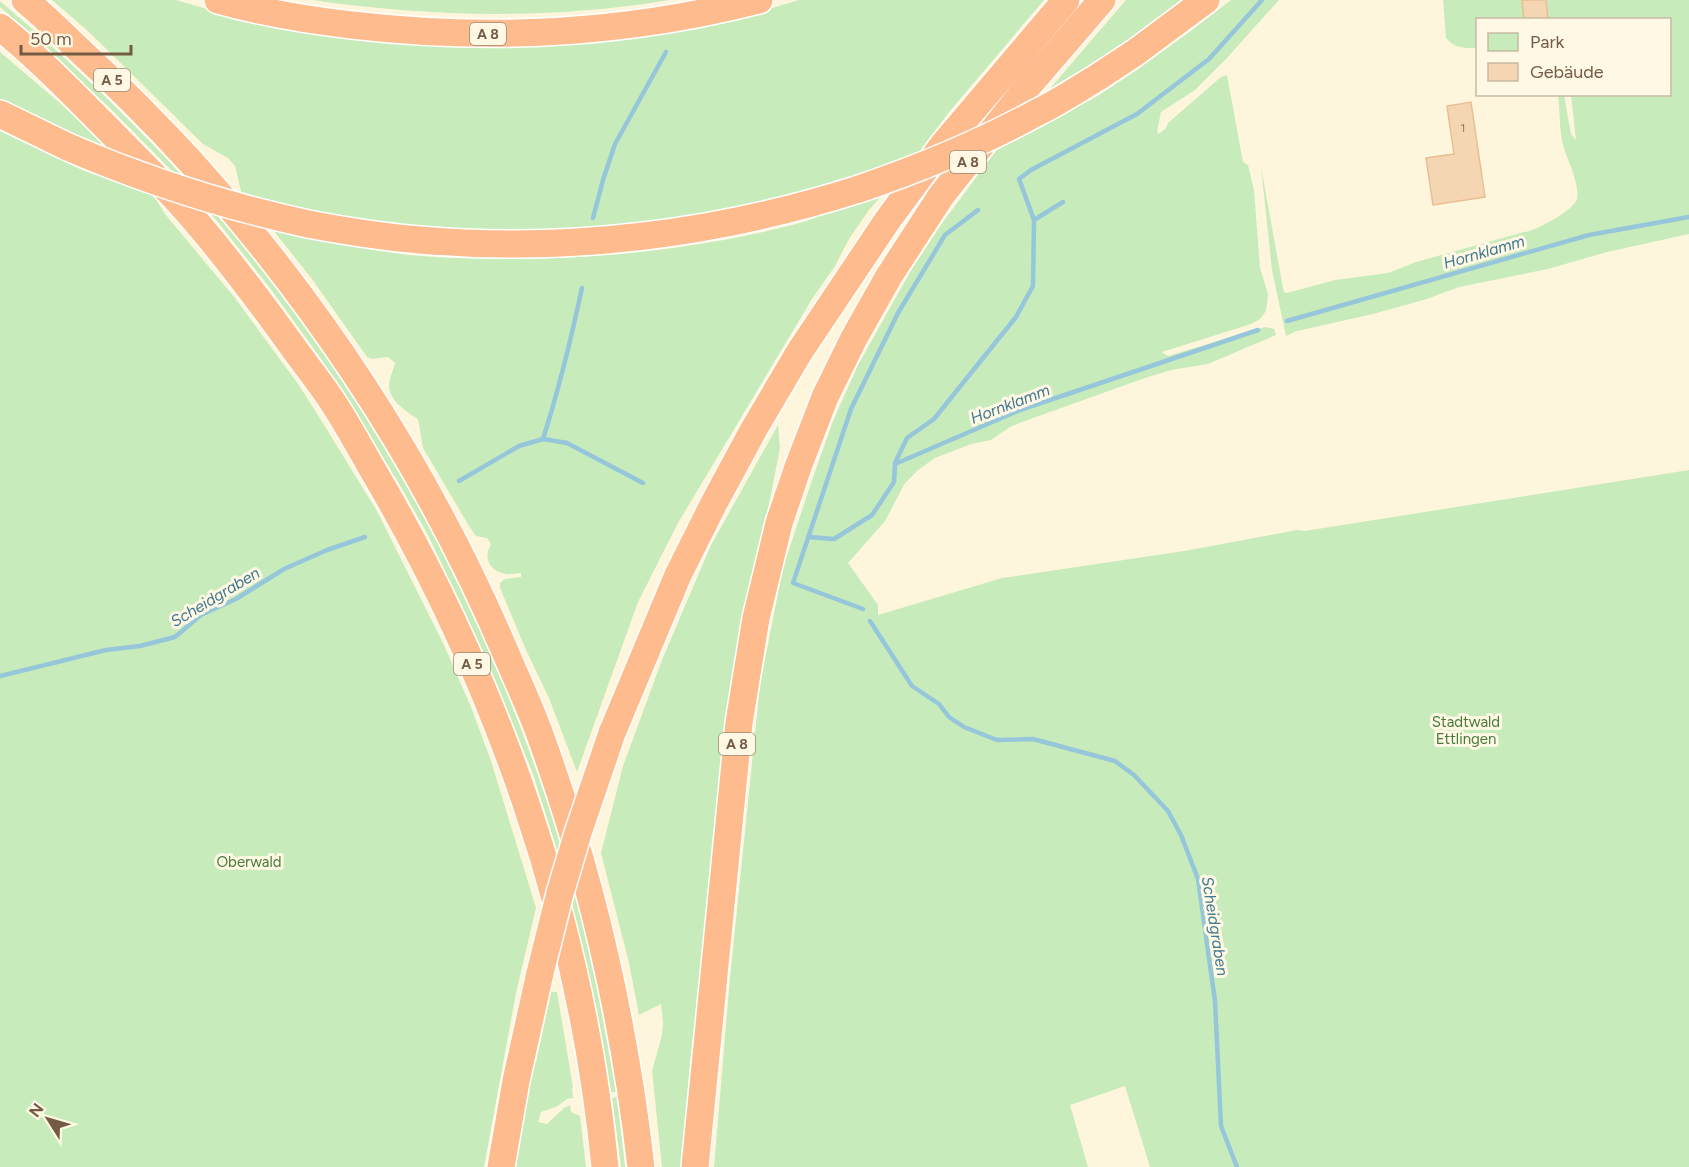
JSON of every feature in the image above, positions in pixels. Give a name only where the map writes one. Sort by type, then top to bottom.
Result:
[{"type":"highway","name":"A 5","points":[[25,0],[119,87],[158,127],[262,245],[296,289],[377,408],[462,558],[497,632],[538,730],[578,850],[620,1025],[641,1167]]},
{"type":"highway","name":"A 8","points":[[218,0],[288,16],[393,30],[512,34],[561,32],[653,22],[759,0]]},
{"type":"highway","name":"A 8","points":[[501,1167],[516,1081],[560,893],[612,733],[678,575],[754,429],[800,351],[873,240],[943,145],[1066,0]]},
{"type":"highway","name":"A 8","points":[[695,1167],[739,723],[756,618],[779,523],[798,467],[825,397],[854,338],[889,276],[941,196],[1028,86],[1102,0]]},
{"type":"highway","name":"A 8","points":[[0,114],[119,169],[252,212],[308,224],[420,240],[467,243],[539,243],[666,234],[729,223],[822,201],[910,171],[996,134],[1098,77],[1206,0]]},
{"type":"highway","name":"A 5","points":[[0,27],[52,73],[196,222],[272,317],[334,404],[394,506],[450,613],[484,692],[514,769],[550,875],[585,1030],[596,1091],[605,1167]]},
{"type":"green space","points":[[52,0],[176,0],[300,30],[755,13],[799,0],[1044,0],[949,112],[918,154],[876,171],[749,206],[634,226],[510,232],[391,225],[311,212],[242,195],[235,166],[228,158],[203,144],[89,32]]},
{"type":"green space","points":[[312,0],[669,0],[579,11],[490,14],[402,10]]},
{"type":"green space","points":[[1126,0],[1187,0],[1101,61],[1099,60],[1048,91]]},
{"type":"green space","name":"Stadtwald Ettlingen","points":[[1231,0],[1279,0],[1195,90],[1161,112],[1157,131],[1159,134],[1168,123],[1221,77],[1227,75],[1243,162],[1248,165],[1254,190],[1260,268],[1268,294],[1266,311],[1260,319],[1251,324],[1162,352],[1168,356],[1265,327],[1274,329],[1276,335],[1208,364],[1171,370],[1145,378],[1022,422],[991,440],[971,444],[935,458],[905,483],[885,521],[848,563],[878,605],[878,615],[1002,578],[1689,470],[1689,1167],[1150,1167],[1125,1086],[1070,1105],[1088,1167],[714,1167],[730,978],[760,685],[783,568],[833,421],[858,365],[910,272],[940,226],[998,148],[1096,97],[1134,72]]},
{"type":"green space","points":[[1443,0],[1689,0],[1689,234],[1607,252],[1548,269],[1459,287],[1427,299],[1297,331],[1286,336],[1272,270],[1261,167],[1283,288],[1287,293],[1335,280],[1388,273],[1416,262],[1529,231],[1545,224],[1562,214],[1577,199],[1575,179],[1562,139],[1558,96],[1564,96],[1571,134],[1576,140],[1571,96],[1671,96],[1671,18],[1476,18],[1476,48],[1457,46],[1446,38]]},
{"type":"green space","points":[[0,1],[83,75],[135,126],[211,208],[273,283],[330,362],[382,444],[430,529],[474,616],[512,706],[546,797],[574,890],[586,940],[616,1092],[611,1092],[597,1011],[572,907],[533,774],[487,660],[428,535],[347,398],[321,359],[270,288],[218,222],[115,113],[0,7]]},
{"type":"green space","points":[[0,52],[61,104],[112,152],[0,102]]},
{"type":"green space","name":"Oberwald","points":[[0,131],[82,170],[154,196],[165,214],[235,298],[298,384],[377,511],[443,643],[471,707],[491,761],[536,908],[516,993],[484,1167],[0,1167]]},
{"type":"green space","points":[[882,195],[849,239],[835,266],[812,299],[678,523],[638,602],[577,772],[549,698],[500,588],[500,583],[505,579],[521,577],[521,573],[500,572],[489,563],[488,554],[491,544],[487,538],[476,536],[423,448],[418,419],[392,397],[389,387],[395,363],[388,357],[372,359],[367,357],[312,279],[273,230],[394,253],[444,258],[533,259],[610,255],[687,246],[763,232],[800,223],[843,206]]},
{"type":"green space","points":[[778,425],[780,448],[728,714],[690,1062],[682,1167],[662,1167],[652,1071],[662,1035],[661,1004],[639,1015],[629,963],[601,853],[623,766],[662,660],[711,545]]},
{"type":"green space","points":[[551,992],[557,992],[573,1098],[541,1112],[538,1122],[547,1124],[570,1105],[571,1112],[580,1116],[586,1167],[516,1167],[531,1063],[536,1062]]},
{"type":"green space","points":[[617,1097],[625,1167],[621,1167],[612,1098]]},
{"type":"building","points":[[1522,0],[1546,0],[1548,18],[1524,18]]},
{"type":"building","points":[[1471,102],[1485,197],[1433,205],[1426,158],[1454,154],[1447,106]]},
{"type":"waterway","points":[[1034,220],[1019,179],[1031,170],[1137,114],[1209,59],[1262,0]]},
{"type":"waterway","points":[[593,218],[615,144],[666,52]]},
{"type":"waterway","points":[[895,463],[907,438],[934,419],[1016,317],[1033,286],[1034,220],[1063,202]]},
{"type":"waterway","points":[[863,609],[793,583],[851,409],[898,313],[945,235],[978,210]]},
{"type":"waterway","name":"Hornklamm","points":[[1287,321],[1589,235],[1689,217]]},
{"type":"waterway","points":[[543,439],[582,288]]},
{"type":"waterway","name":"Hornklamm","points":[[808,537],[834,539],[872,515],[894,482],[895,464],[1020,410],[1258,330]]},
{"type":"waterway","name":"Scheidgraben","points":[[459,481],[519,446],[543,439],[567,443],[643,483]]},
{"type":"waterway","name":"Scheidgraben","points":[[0,676],[106,650],[140,646],[175,637],[201,615],[236,599],[284,569],[327,550],[365,537]]},
{"type":"waterway","name":"Scheidgraben","points":[[870,621],[912,686],[939,704],[949,717],[964,727],[997,740],[1033,739],[1115,761],[1134,775],[1168,811],[1181,835],[1198,879],[1215,1001],[1221,1126],[1237,1167]]}]
